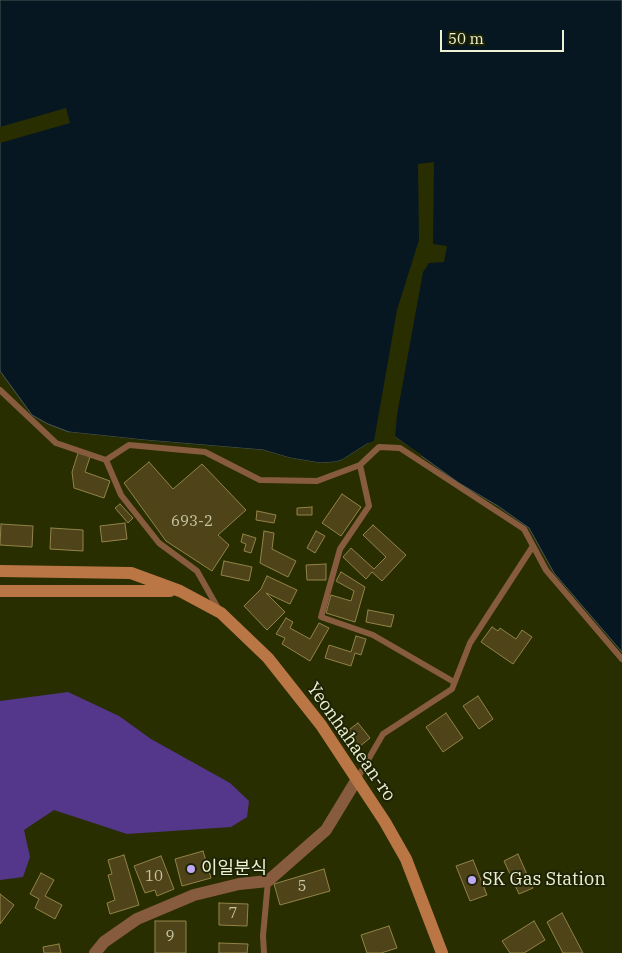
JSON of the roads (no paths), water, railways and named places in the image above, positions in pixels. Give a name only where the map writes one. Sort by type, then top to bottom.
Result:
[{"type":"street","name":"Yeonhahaean-ro","points":[[0,571],[131,573],[180,591],[221,613],[268,658],[321,725],[385,822],[406,859],[442,953]]},
{"type":"street","name":"Yeonhahaean-ro","points":[[0,591],[180,591]]},
{"type":"street","points":[[95,953],[104,942],[131,923],[194,895],[239,884],[268,882],[326,830],[357,779]]},
{"type":"lane","points":[[0,390],[56,442],[106,460],[121,495],[160,543],[197,571],[221,613]]},
{"type":"lane","points":[[106,460],[129,445],[205,452],[260,480],[317,481],[360,465],[379,448],[400,448],[524,528],[546,570],[622,659]]},
{"type":"lane","points":[[360,465],[369,506],[340,550],[321,617],[373,635],[454,682]]},
{"type":"lane","points":[[357,779],[383,734],[452,689],[470,642],[533,546]]},
{"type":"lane","points":[[264,953],[263,936],[268,882]]},
{"type":"water","points":[[0,0],[622,0],[622,652],[554,573],[529,528],[498,506],[459,483],[395,437],[367,444],[342,460],[320,463],[290,458],[263,450],[69,432],[32,415],[0,371]]},
{"type":"place","name":"이일분식","points":[[191,869]]},
{"type":"place","name":"SK Gas Station","points":[[472,880]]}]
